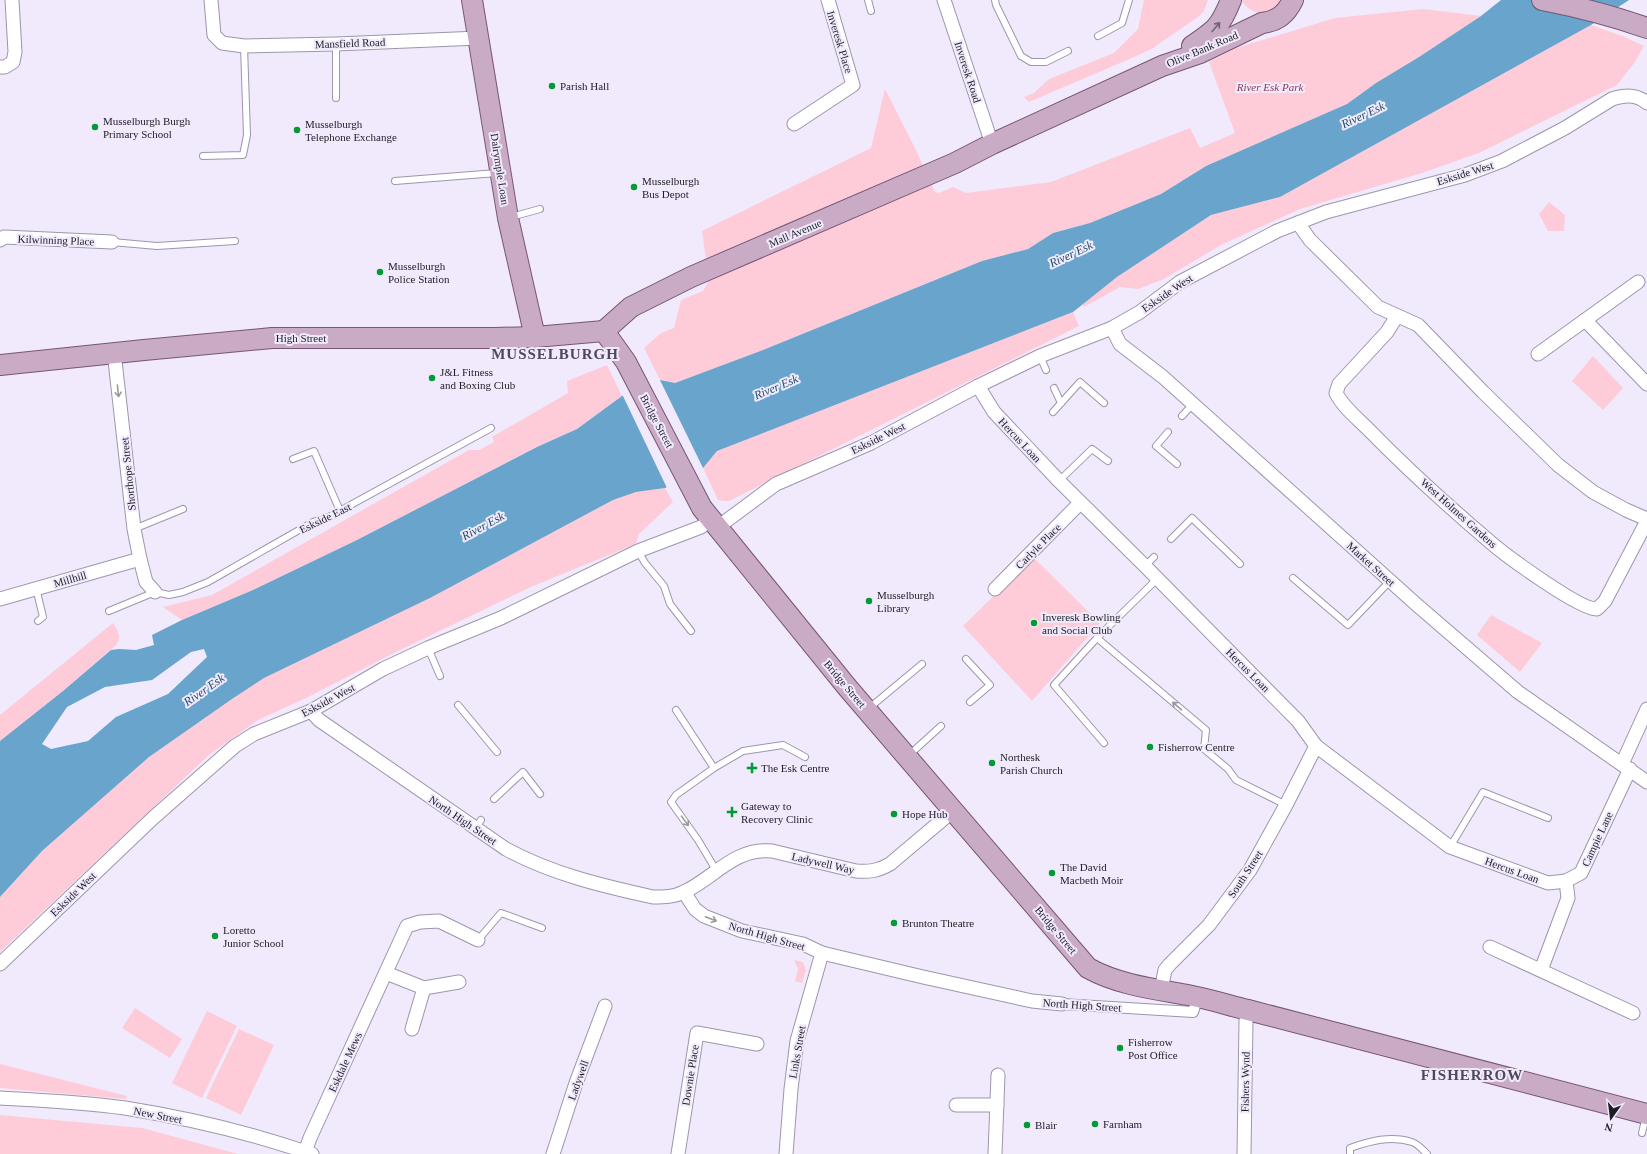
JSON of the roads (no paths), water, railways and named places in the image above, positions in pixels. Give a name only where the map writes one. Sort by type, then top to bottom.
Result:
[{"type":"main road","name":"Dalrymple Loan","points":[[472,0],[508,218],[535,337]]},
{"type":"main road","name":"Olive Bank Road","points":[[1231,0],[1235,10],[1242,17],[1252,22],[1262,23],[1272,22],[1282,17],[1289,9],[1293,0]]},
{"type":"main road","name":"Olive Bank Road","points":[[1162,66],[1210,34],[1219,26],[1231,0]]},
{"type":"main road","points":[[1542,0],[1572,6],[1647,28]]},
{"type":"main road","name":"Olive Bank Road","points":[[1162,66],[1200,52],[1262,23]]},
{"type":"main road","name":"Mall Avenue","points":[[604,331],[631,307],[691,277],[955,163],[992,144],[1162,66]]},
{"type":"main road","name":"High Street","points":[[0,364],[272,338],[535,337],[604,331]]},
{"type":"main road","name":"Bridge Street","points":[[604,331],[626,362],[710,518],[867,710],[1088,968],[1116,981],[1161,990]]},
{"type":"main road","points":[[1161,990],[1198,997],[1248,1010],[1645,1120]]},
{"type":"street","points":[[0,67],[5,67],[14,62],[12,0]]},
{"type":"street","name":"Mansfield Road","points":[[211,0],[214,35],[222,43],[244,46],[479,38]]},
{"type":"street","name":"Inveresk Place","points":[[794,124],[853,85],[828,0]]},
{"type":"street","name":"Inveresk Road","points":[[944,0],[992,144]]},
{"type":"street","name":"Eskside West","points":[[0,964],[153,818],[235,746],[254,734],[311,711],[383,669],[428,648],[501,618],[638,551],[701,527],[710,518],[776,484],[871,443],[978,386],[1040,356],[1112,328],[1140,312],[1180,282],[1298,222],[1326,212],[1465,175],[1502,161],[1565,128],[1612,99],[1620,96],[1630,95],[1647,103]]},
{"type":"street","name":"West Holmes Gardens","points":[[1298,222],[1310,240],[1378,307],[1418,325],[1483,392],[1558,465],[1593,492],[1647,520],[1605,601],[1597,609],[1586,607],[1558,590],[1524,568],[1490,542],[1386,447],[1342,402],[1336,393],[1339,384],[1387,332],[1397,316]]},
{"type":"street","name":"Kilwinning Place","points":[[0,240],[4,237],[112,242]]},
{"type":"street","points":[[1538,354],[1638,282]]},
{"type":"street","points":[[1584,320],[1647,384]]},
{"type":"street","name":"Market Street","points":[[1112,328],[1120,344],[1163,377],[1390,581],[1518,692],[1647,782]]},
{"type":"street","name":"Shorthope Street","points":[[114,352],[134,529],[146,582],[155,592]]},
{"type":"street","name":"Hercus Loan","points":[[978,386],[994,412],[1080,503],[1149,561],[1157,578],[1298,721],[1316,746],[1450,847],[1548,883],[1566,881]]},
{"type":"street","name":"Carlyle Place","points":[[995,589],[1080,503]]},
{"type":"street","name":"Millhill","points":[[0,599],[140,559]]},
{"type":"street","name":"Campie Lane","points":[[1566,881],[1581,873],[1626,766],[1647,709]]},
{"type":"street","name":"North High Street","points":[[311,711],[319,720],[478,824],[506,850],[549,869],[653,897],[665,897],[684,892],[695,909],[704,916],[742,931],[803,944],[822,953],[1032,1001],[1193,1012],[1198,997]]},
{"type":"street","name":"South Street","points":[[1161,990],[1165,970],[1209,925],[1250,870],[1286,805],[1316,746]]},
{"type":"street","name":"Ladywell Way","points":[[684,892],[743,854],[763,850],[772,850],[856,871],[869,872],[880,870],[890,864],[954,810]]},
{"type":"street","points":[[1541,970],[1568,898],[1566,881]]},
{"type":"street","name":"Eskdale Mews","points":[[308,1153],[407,926],[420,922],[439,921],[478,940]]},
{"type":"street","points":[[1490,947],[1633,1013]]},
{"type":"street","name":"Links Street","points":[[786,1154],[791,1089],[797,1041],[822,953]]},
{"type":"street","points":[[386,973],[424,988],[459,982]]},
{"type":"street","points":[[412,1029],[424,988]]},
{"type":"street","name":"Ladywell","points":[[553,1154],[576,1083],[605,1006]]},
{"type":"street","name":"Fishers Wynd","points":[[1244,1154],[1246,1022],[1248,1010]]},
{"type":"street","name":"Downie Place","points":[[678,1154],[697,1033],[758,1044]]},
{"type":"street","points":[[995,1154],[998,1075]]},
{"type":"street","name":"New Street","points":[[0,1098],[123,1108],[164,1115],[241,1133],[308,1153]]},
{"type":"street","points":[[956,1105],[997,1105]]},
{"type":"lane","points":[[868,0],[871,11]]},
{"type":"lane","points":[[995,0],[1021,56],[1031,62],[1046,62],[1068,51]]},
{"type":"lane","points":[[1098,36],[1122,23],[1129,0]]},
{"type":"lane","points":[[336,44],[336,98]]},
{"type":"lane","points":[[203,156],[243,155],[247,135],[244,46]]},
{"type":"lane","points":[[395,181],[501,173]]},
{"type":"lane","points":[[508,218],[540,209]]},
{"type":"lane","points":[[112,242],[157,246],[235,241]]},
{"type":"lane","points":[[1040,356],[1046,370]]},
{"type":"lane","points":[[1053,412],[1080,382],[1104,403]]},
{"type":"lane","points":[[1054,388],[1060,404]]},
{"type":"lane","points":[[1182,416],[1192,404]]},
{"type":"lane","name":"Eskside East","points":[[155,592],[169,595],[183,592],[208,582],[313,522],[325,519],[491,428]]},
{"type":"lane","points":[[1168,432],[1156,446],[1177,464]]},
{"type":"lane","points":[[1059,481],[1092,448],[1108,461]]},
{"type":"lane","points":[[292,459],[314,451],[340,511]]},
{"type":"lane","points":[[134,529],[183,509]]},
{"type":"lane","points":[[1171,539],[1192,518],[1240,564]]},
{"type":"lane","points":[[638,551],[645,563],[664,586],[670,604],[691,630]]},
{"type":"lane","points":[[1104,744],[1054,685],[1097,638],[1157,578]]},
{"type":"lane","points":[[1292,578],[1348,625],[1390,581]]},
{"type":"lane","points":[[36,588],[43,617],[38,622]]},
{"type":"lane","points":[[110,611],[155,592]]},
{"type":"lane","points":[[1097,638],[1206,730],[1204,749],[1228,769],[1236,780],[1286,805]]},
{"type":"lane","points":[[428,648],[440,676]]},
{"type":"lane","points":[[966,659],[990,685],[970,702]]},
{"type":"lane","points":[[867,710],[922,664]]},
{"type":"lane","points":[[458,705],[497,752]]},
{"type":"lane","points":[[676,710],[714,768]]},
{"type":"lane","points":[[907,757],[941,726]]},
{"type":"lane","points":[[716,870],[698,840],[671,802],[676,795],[714,768],[743,751],[783,745],[805,757]]},
{"type":"lane","points":[[494,799],[523,772],[540,794]]},
{"type":"lane","points":[[1450,847],[1483,792],[1548,818]]},
{"type":"lane","name":"Eskdale Mews","points":[[478,940],[501,914],[542,928]]},
{"type":"lane","points":[[1350,1154],[1350,1148],[1368,1141],[1388,1138],[1413,1142],[1427,1154]]},
{"type":"water","name":"River Esk","points":[[1501,0],[1629,0],[1591,25],[1280,197],[1211,215],[1117,277],[1073,312],[717,451],[703,468],[665,488],[636,492],[613,500],[430,598],[264,678],[149,757],[42,851],[0,897],[0,741],[63,691],[111,650],[136,650],[154,645],[152,635],[182,620],[253,590],[357,540],[537,447],[577,429],[622,396],[660,380],[675,383],[763,350],[982,261],[1028,249],[1053,233],[1090,223],[1161,194],[1206,166],[1347,104],[1376,83],[1419,57],[1481,16]],"holes":[[[204,649],[207,657],[168,694],[116,717],[88,741],[51,749],[42,744],[67,707],[105,687],[152,680],[191,652]]]},
{"type":"place","name":"Parish Hall","points":[[552,86]]},
{"type":"place","name":"Musselburgh Burgh Primary School","points":[[95,127]]},
{"type":"place","name":"Musselburgh Telephone Exchange","points":[[297,130]]},
{"type":"place","name":"Musselburgh Bus Depot","points":[[634,187]]},
{"type":"place","name":"Musselburgh Police Station","points":[[380,272]]},
{"type":"place","name":"J&L Fitness and Boxing Club","points":[[432,378]]},
{"type":"place","name":"Musselburgh Library","points":[[869,601]]},
{"type":"place","name":"Inveresk Bowling and Social Club","points":[[1034,623]]},
{"type":"place","name":"Fisherrow Centre","points":[[1150,747]]},
{"type":"place","name":"Northesk Parish Church","points":[[992,763]]},
{"type":"place","name":"The Esk Centre","points":[[752,768]]},
{"type":"place","name":"Gateway to Recovery Clinic","points":[[732,812]]},
{"type":"place","name":"Hope Hub","points":[[894,814]]},
{"type":"place","name":"The David Macbeth Moir","points":[[1052,873]]},
{"type":"place","name":"Brunton Theatre","points":[[894,923]]},
{"type":"place","name":"Loretto Junior School","points":[[215,936]]},
{"type":"place","name":"Fisherrow Post Office","points":[[1120,1048]]},
{"type":"place","name":"Farnham","points":[[1095,1124]]},
{"type":"place","name":"Blair","points":[[1027,1125]]},
{"type":"district","name":"MUSSELBURGH","points":[[555,354]]},
{"type":"district","name":"FISHERROW","points":[[1472,1075]]},
{"type":"park label","name":"River Esk Park","points":[[1270,87]]}]
